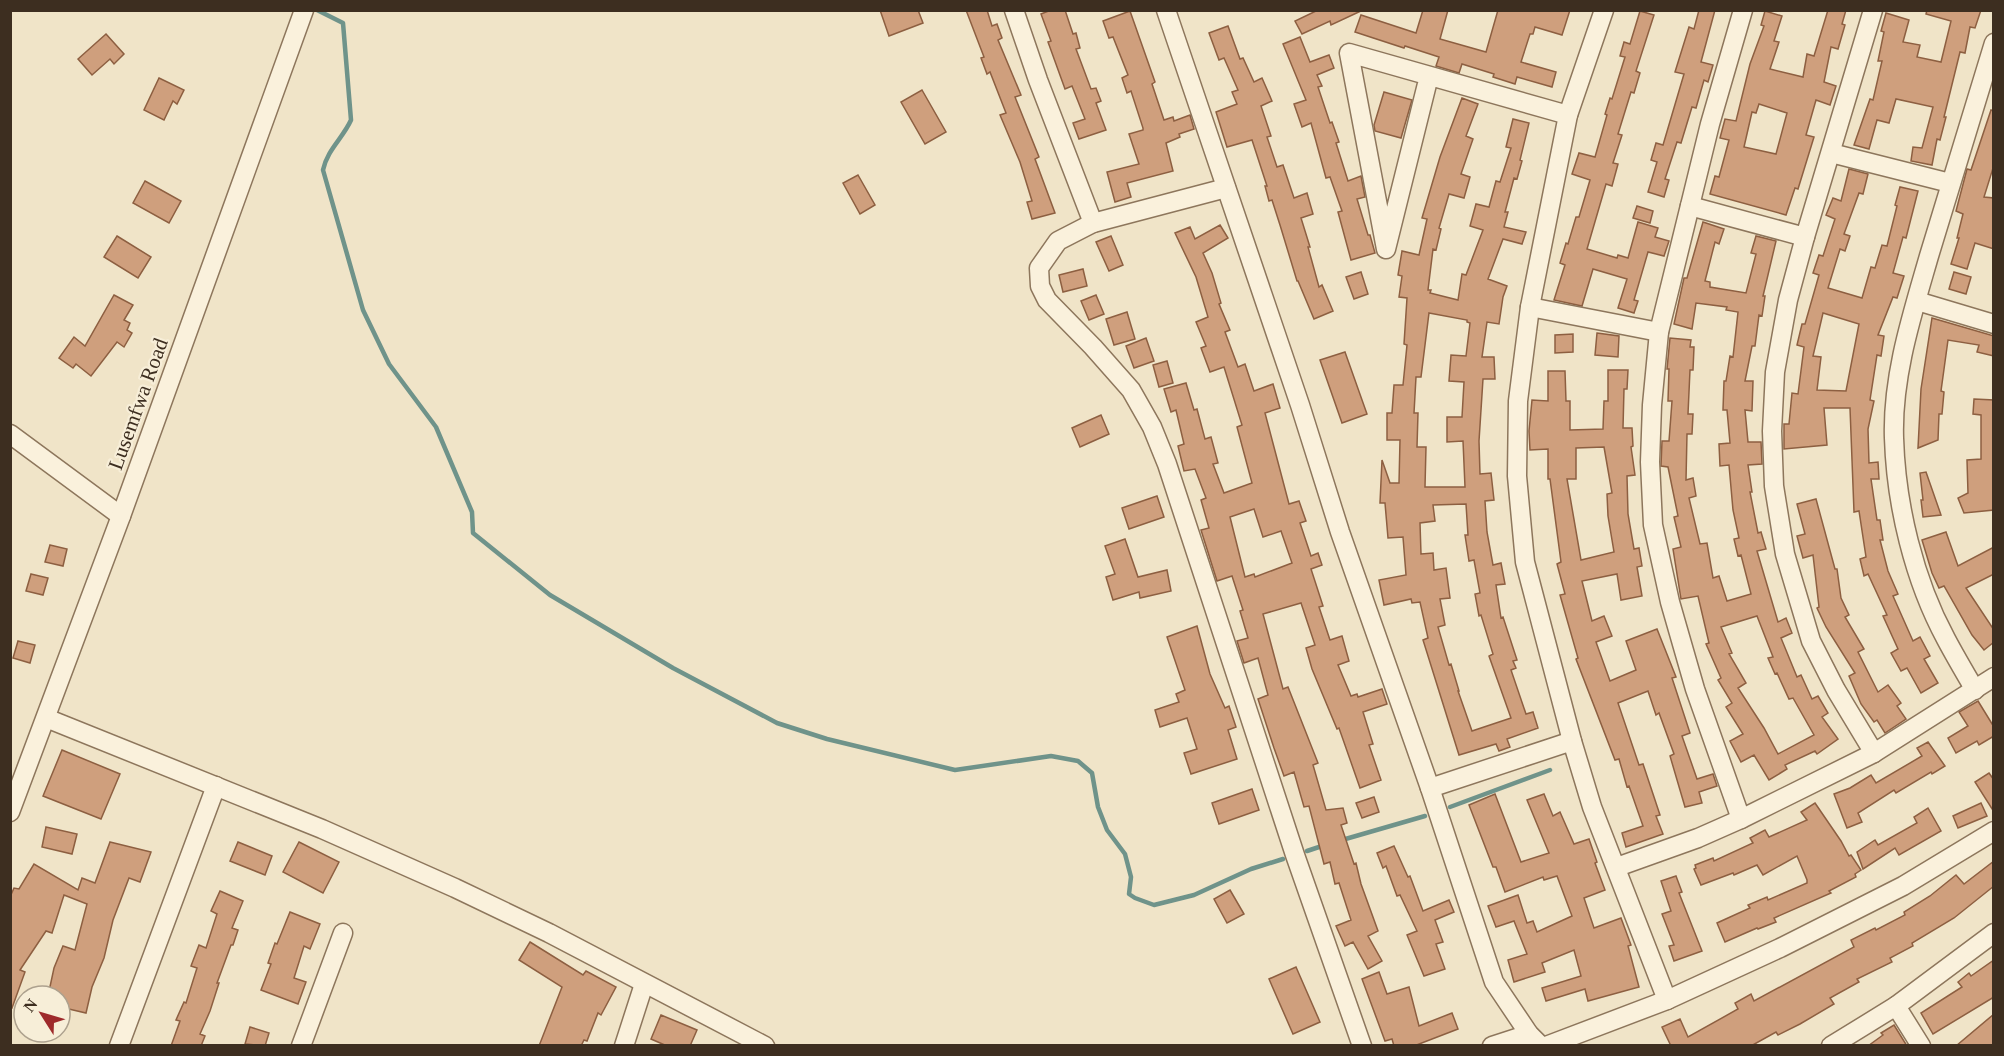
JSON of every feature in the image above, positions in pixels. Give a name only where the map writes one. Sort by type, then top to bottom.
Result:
[{"type":"street","name":"Lusemfwa Road","points":[[10,812],[121,516],[304,10]]},
{"type":"street","points":[[1014,10],[1038,80],[1093,223]]},
{"type":"street","points":[[1166,10],[1300,405],[1340,532],[1430,788],[1494,982],[1535,1040],[1492,1046]]},
{"type":"street","points":[[1604,10],[1568,115],[1530,307],[1518,401],[1517,476],[1525,562],[1572,741],[1592,807],[1667,1000]]},
{"type":"street","points":[[1741,819],[1692,678],[1670,602],[1653,525],[1650,462],[1652,405],[1659,332],[1710,124],[1743,10]]},
{"type":"street","points":[[1873,10],[1804,237],[1788,300],[1775,372],[1772,431],[1774,486],[1785,554],[1811,641],[1836,690],[1874,753]]},
{"type":"street","points":[[1975,690],[1945,637],[1917,572],[1905,528],[1894,437],[1903,352],[1950,183],[1994,43]]},
{"type":"street","points":[[1429,76],[1386,249],[1349,53],[1568,115]]},
{"type":"street","points":[[1831,153],[1950,183]]},
{"type":"street","points":[[1226,188],[1093,223],[1058,241],[1039,268],[1040,286],[1047,300],[1131,390],[1152,427],[1167,464],[1295,855],[1362,1046]]},
{"type":"street","points":[[1690,206],[1804,237]]},
{"type":"street","points":[[1917,301],[1994,324]]},
{"type":"street","points":[[1530,307],[1659,332]]},
{"type":"street","points":[[10,434],[121,516]]},
{"type":"street","points":[[1617,867],[1698,838],[1741,819],[1874,753],[1994,677]]},
{"type":"street","points":[[46,718],[322,829],[455,888],[549,933],[765,1046]]},
{"type":"street","points":[[1430,788],[1572,741]]},
{"type":"street","points":[[119,1046],[216,786]]},
{"type":"street","points":[[1546,1046],[1667,1000],[1780,948],[1904,886],[1994,831]]},
{"type":"street","points":[[301,1046],[343,933]]},
{"type":"street","points":[[1831,1046],[1896,1006],[1994,933]]},
{"type":"street","points":[[624,1046],[644,984]]},
{"type":"street","points":[[1896,1006],[1921,1046]]},
{"type":"building","points":[[880,10],[918,10],[923,23],[889,36]]},
{"type":"building","points":[[966,10],[987,10],[992,26],[997,24],[1002,38],[998,40],[1021,95],[1015,97],[1039,157],[1035,159],[1055,213],[1032,219],[1027,202],[1032,201],[1020,162],[1000,115],[1006,113],[990,72],[987,74],[981,58],[984,57]]},
{"type":"building","points":[[1051,10],[1065,10],[1073,34],[1076,33],[1080,48],[1076,49],[1091,89],[1096,88],[1101,101],[1096,103],[1106,130],[1079,139],[1073,123],[1085,119],[1072,86],[1065,89],[1048,42],[1051,41],[1041,14]]},
{"type":"building","points":[[1318,10],[1363,10],[1331,25],[1330,21],[1302,34],[1295,21]]},
{"type":"building","points":[[1423,10],[1448,10],[1440,39],[1486,52],[1498,10],[1570,10],[1562,35],[1535,27],[1533,34],[1530,34],[1521,62],[1556,72],[1552,87],[1517,77],[1515,84],[1493,77],[1494,74],[1462,64],[1459,73],[1436,66],[1439,57],[1355,32],[1361,15],[1416,33]]},
{"type":"building","points":[[1699,10],[1715,10],[1701,62],[1713,65],[1708,82],[1704,80],[1696,108],[1692,107],[1681,143],[1677,142],[1665,179],[1669,180],[1664,197],[1648,192],[1657,162],[1651,160],[1656,143],[1663,145],[1684,74],[1675,72],[1689,27],[1694,29]]},
{"type":"building","points":[[1828,10],[1846,10],[1842,24],[1845,25],[1838,49],[1831,47],[1824,82],[1836,86],[1830,105],[1816,100],[1806,135],[1814,137],[1798,189],[1795,188],[1786,215],[1710,194],[1715,176],[1719,177],[1729,140],[1720,138],[1725,119],[1736,121],[1750,64],[1764,26],[1761,25],[1765,11],[1782,16],[1774,41],[1779,42],[1770,69],[1803,77],[1807,54],[1814,56]],"holes":[[[1759,104],[1787,113],[1776,154],[1744,147],[1752,112],[1756,113]]]},
{"type":"building","points":[[1927,10],[1981,10],[1975,28],[1970,27],[1965,53],[1960,52],[1944,117],[1946,117],[1940,140],[1937,139],[1932,165],[1911,161],[1913,147],[1922,148],[1933,107],[1896,99],[1889,123],[1877,120],[1869,149],[1854,145],[1870,99],[1873,100],[1882,61],[1878,61],[1884,32],[1881,31],[1886,13],[1909,20],[1903,42],[1920,45],[1917,57],[1941,62],[1951,21],[1926,14]]},
{"type":"building","points":[[1130,11],[1155,82],[1152,84],[1164,120],[1173,117],[1174,121],[1190,115],[1194,129],[1179,134],[1180,137],[1166,143],[1173,171],[1127,183],[1131,197],[1115,202],[1107,172],[1139,164],[1129,134],[1143,130],[1143,128],[1131,91],[1127,93],[1122,78],[1128,75],[1113,37],[1109,38],[1103,21]]},
{"type":"building","points":[[1640,11],[1654,15],[1636,71],[1640,73],[1634,93],[1631,92],[1618,134],[1622,135],[1613,163],[1618,164],[1612,186],[1606,184],[1587,249],[1617,258],[1618,255],[1628,258],[1638,222],[1658,228],[1655,237],[1669,241],[1664,256],[1648,252],[1634,300],[1638,301],[1634,313],[1618,308],[1627,279],[1593,269],[1582,306],[1554,300],[1565,265],[1560,263],[1566,243],[1568,244],[1576,217],[1579,217],[1590,180],[1572,174],[1579,153],[1595,157],[1607,115],[1605,114],[1625,57],[1620,56],[1624,42],[1630,44]]},
{"type":"building","points":[[1228,26],[1240,59],[1243,58],[1254,82],[1262,78],[1272,101],[1261,106],[1271,136],[1267,137],[1277,167],[1283,165],[1294,198],[1307,193],[1313,214],[1301,218],[1319,287],[1322,285],[1333,311],[1314,319],[1297,281],[1272,200],[1269,201],[1265,186],[1267,186],[1252,140],[1227,147],[1216,112],[1237,104],[1232,92],[1238,90],[1224,58],[1219,60],[1209,33]]},
{"type":"building","points":[[106,34],[124,54],[114,64],[110,59],[92,75],[78,59]]},
{"type":"building","points":[[1300,37],[1310,62],[1329,55],[1334,68],[1317,75],[1322,86],[1318,87],[1339,142],[1336,143],[1348,181],[1361,176],[1365,197],[1357,199],[1375,253],[1351,260],[1338,212],[1342,211],[1330,177],[1326,178],[1311,123],[1302,127],[1294,104],[1306,100],[1283,44]]},
{"type":"building","points":[[159,78],[184,90],[177,104],[173,101],[164,120],[144,110]]},
{"type":"building","points":[[922,90],[946,132],[925,144],[901,102]]},
{"type":"building","points":[[1384,92],[1412,100],[1401,138],[1375,131],[1374,125]]},
{"type":"building","points":[[1462,98],[1478,104],[1466,136],[1473,139],[1461,174],[1470,177],[1464,198],[1449,194],[1439,228],[1441,229],[1436,250],[1433,249],[1428,290],[1431,290],[1430,293],[1458,300],[1462,274],[1466,275],[1483,230],[1470,226],[1476,204],[1489,207],[1496,181],[1500,182],[1511,148],[1506,147],[1513,119],[1529,123],[1520,160],[1522,161],[1517,179],[1514,178],[1505,212],[1508,212],[1504,227],[1526,232],[1522,244],[1503,239],[1488,279],[1507,286],[1499,324],[1487,322],[1482,357],[1494,357],[1495,379],[1483,379],[1479,441],[1480,474],[1491,473],[1494,500],[1485,501],[1487,532],[1493,565],[1501,563],[1505,584],[1496,585],[1501,618],[1503,617],[1517,660],[1513,661],[1516,668],[1511,670],[1526,714],[1533,712],[1538,728],[1507,739],[1510,747],[1499,751],[1496,744],[1459,755],[1423,640],[1428,638],[1420,602],[1412,603],[1411,599],[1384,605],[1379,580],[1406,575],[1403,537],[1388,538],[1385,503],[1380,503],[1382,460],[1390,483],[1399,483],[1400,440],[1387,440],[1387,413],[1392,413],[1394,385],[1403,385],[1407,345],[1404,344],[1407,298],[1399,297],[1402,276],[1398,275],[1402,251],[1419,255],[1427,219],[1422,218],[1440,157]],"holes":[[[1429,313],[1467,320],[1470,323],[1466,356],[1451,355],[1449,381],[1464,382],[1462,417],[1447,417],[1447,442],[1463,441],[1465,487],[1425,487],[1426,447],[1417,447],[1418,413],[1414,413],[1416,377],[1421,377]],[[1466,504],[1468,535],[1465,535],[1469,561],[1474,560],[1480,593],[1475,594],[1479,616],[1481,615],[1493,654],[1489,656],[1511,718],[1472,731],[1438,627],[1445,625],[1440,599],[1450,598],[1446,568],[1434,570],[1433,553],[1421,554],[1420,523],[1435,521],[1433,505]]]},
{"type":"building","points":[[1991,110],[1994,111],[1994,165],[1984,197],[1994,198],[1994,249],[1975,243],[1967,269],[1951,264],[1963,214],[1956,211],[1967,169],[1971,170]]},
{"type":"building","points":[[1849,169],[1868,174],[1863,194],[1859,193],[1844,234],[1850,236],[1845,251],[1840,249],[1828,288],[1862,298],[1871,267],[1875,268],[1882,245],[1887,246],[1900,187],[1918,191],[1906,238],[1903,237],[1893,273],[1904,276],[1897,298],[1893,297],[1878,335],[1884,336],[1881,356],[1877,355],[1870,400],[1874,401],[1868,429],[1869,463],[1878,462],[1879,479],[1871,479],[1877,520],[1880,520],[1883,540],[1880,540],[1888,571],[1898,594],[1893,596],[1913,641],[1920,637],[1930,656],[1924,659],[1938,683],[1921,693],[1907,668],[1901,671],[1891,653],[1898,649],[1883,616],[1887,615],[1868,574],[1864,576],[1860,559],[1866,557],[1859,511],[1854,512],[1850,408],[1824,408],[1827,445],[1784,449],[1784,424],[1789,424],[1792,393],[1798,394],[1804,347],[1797,345],[1819,275],[1813,273],[1819,255],[1823,256],[1835,219],[1826,215],[1833,198],[1841,201]],"holes":[[[1823,313],[1859,324],[1846,391],[1817,390],[1821,357],[1813,356]]]},
{"type":"building","points":[[858,175],[875,205],[860,214],[843,183]]},
{"type":"building","points":[[145,181],[181,201],[169,223],[133,203]]},
{"type":"building","points":[[1637,206],[1653,211],[1650,223],[1633,218]]},
{"type":"building","points":[[1703,222],[1724,229],[1719,244],[1715,242],[1705,281],[1710,282],[1710,287],[1746,293],[1756,254],[1751,253],[1756,236],[1776,241],[1763,296],[1765,296],[1762,316],[1759,315],[1755,346],[1752,346],[1745,381],[1753,381],[1752,411],[1745,410],[1748,442],[1761,442],[1762,464],[1748,465],[1752,492],[1750,492],[1758,533],[1761,532],[1766,549],[1757,551],[1778,622],[1786,618],[1792,633],[1781,638],[1797,677],[1801,675],[1812,699],[1818,696],[1828,713],[1822,717],[1838,739],[1817,754],[1815,751],[1785,765],[1787,769],[1769,780],[1754,755],[1741,762],[1730,741],[1743,734],[1726,707],[1732,703],[1718,680],[1721,678],[1706,644],[1709,643],[1698,596],[1681,599],[1673,549],[1681,547],[1674,517],[1678,516],[1668,467],[1661,466],[1662,441],[1669,441],[1672,401],[1668,401],[1669,369],[1667,369],[1670,338],[1691,340],[1690,347],[1694,347],[1693,370],[1690,370],[1688,414],[1693,414],[1692,434],[1687,434],[1686,480],[1693,478],[1696,496],[1689,498],[1700,544],[1707,543],[1713,578],[1719,576],[1727,601],[1751,594],[1741,555],[1738,556],[1734,539],[1739,538],[1733,510],[1729,465],[1720,466],[1719,444],[1730,443],[1727,410],[1723,410],[1724,381],[1726,381],[1730,356],[1733,357],[1738,312],[1726,310],[1727,307],[1696,303],[1692,329],[1674,324],[1684,278],[1687,278]],"holes":[[[1757,616],[1773,657],[1768,658],[1775,674],[1777,673],[1789,699],[1793,698],[1814,735],[1778,754],[1738,688],[1746,683],[1729,654],[1732,653],[1721,627]]]},
{"type":"building","points":[[1220,225],[1228,238],[1203,253],[1212,273],[1221,303],[1219,304],[1230,330],[1225,332],[1238,367],[1245,364],[1254,391],[1273,384],[1280,408],[1265,413],[1289,504],[1299,501],[1306,521],[1300,523],[1311,556],[1318,553],[1322,565],[1311,569],[1323,606],[1319,607],[1330,640],[1342,636],[1349,661],[1338,665],[1351,696],[1357,694],[1358,697],[1382,689],[1387,704],[1363,712],[1373,744],[1369,745],[1381,780],[1360,788],[1339,728],[1337,729],[1312,669],[1306,648],[1315,645],[1301,603],[1263,614],[1283,689],[1288,687],[1318,763],[1313,765],[1326,810],[1343,808],[1347,823],[1341,825],[1378,931],[1368,936],[1382,961],[1368,969],[1353,942],[1345,946],[1336,926],[1351,920],[1339,883],[1335,884],[1330,862],[1324,864],[1309,806],[1304,807],[1294,772],[1284,776],[1274,748],[1258,699],[1268,695],[1258,658],[1244,663],[1237,641],[1248,638],[1240,611],[1243,610],[1232,576],[1217,581],[1201,530],[1209,528],[1201,500],[1206,498],[1195,469],[1184,471],[1178,446],[1184,444],[1176,410],[1171,412],[1164,389],[1186,383],[1194,410],[1197,409],[1205,439],[1211,437],[1218,463],[1213,464],[1224,493],[1252,483],[1237,427],[1242,425],[1224,367],[1210,372],[1201,348],[1206,346],[1196,322],[1208,317],[1196,277],[1175,233],[1190,227],[1195,239]],"holes":[[[1254,509],[1263,537],[1281,531],[1292,563],[1255,577],[1254,574],[1245,577],[1230,517]]]},
{"type":"building","points":[[117,236],[151,257],[138,278],[104,257]]},
{"type":"building","points":[[1111,236],[1123,265],[1109,271],[1096,242]]},
{"type":"building","points":[[1083,269],[1087,286],[1063,292],[1059,275]]},
{"type":"building","points":[[1361,272],[1368,294],[1354,299],[1346,277]]},
{"type":"building","points":[[1954,272],[1971,277],[1966,294],[1949,289]]},
{"type":"building","points":[[114,295],[133,305],[124,320],[130,323],[127,330],[132,333],[124,347],[117,342],[91,376],[76,364],[73,368],[59,358],[74,337],[85,346]]},
{"type":"building","points":[[1096,295],[1104,314],[1089,320],[1081,301]]},
{"type":"building","points":[[1127,312],[1135,339],[1114,345],[1106,319]]},
{"type":"building","points":[[1932,318],[1994,336],[1994,356],[1977,352],[1979,345],[1948,340],[1941,391],[1944,392],[1942,414],[1939,414],[1938,440],[1918,448],[1921,389]]},
{"type":"building","points":[[1597,333],[1619,336],[1618,357],[1595,355]]},
{"type":"building","points":[[1573,334],[1573,352],[1555,353],[1555,335]]},
{"type":"building","points":[[1146,338],[1154,361],[1134,368],[1126,346]]},
{"type":"building","points":[[1345,352],[1367,414],[1342,423],[1320,360]]},
{"type":"building","points":[[1167,361],[1173,383],[1159,387],[1153,365]]},
{"type":"building","points":[[1608,370],[1628,370],[1627,389],[1624,389],[1623,428],[1632,428],[1633,446],[1631,447],[1635,475],[1627,476],[1628,514],[1634,549],[1639,548],[1642,566],[1637,567],[1642,596],[1621,600],[1617,574],[1582,581],[1592,621],[1604,616],[1612,636],[1596,642],[1610,681],[1636,670],[1626,641],[1657,629],[1676,677],[1672,678],[1690,733],[1682,736],[1697,779],[1713,774],[1717,786],[1699,792],[1702,803],[1685,807],[1670,756],[1674,754],[1648,691],[1618,703],[1639,765],[1643,764],[1660,815],[1656,816],[1663,834],[1626,847],[1622,833],[1643,826],[1629,786],[1627,787],[1619,759],[1615,760],[1576,659],[1578,658],[1560,595],[1565,594],[1557,564],[1561,562],[1550,479],[1548,479],[1548,449],[1530,450],[1529,431],[1532,400],[1548,401],[1548,371],[1565,371],[1566,401],[1570,401],[1570,430],[1603,429],[1604,401],[1608,401]],"holes":[[[1604,447],[1612,493],[1607,494],[1614,552],[1581,560],[1567,479],[1576,479],[1576,448]]]},
{"type":"building","points":[[1974,399],[1994,400],[1994,510],[1964,513],[1958,498],[1968,493],[1967,460],[1981,459],[1981,415],[1973,414]]},
{"type":"building","points":[[1101,415],[1109,434],[1080,447],[1072,428]]},
{"type":"building","points":[[1926,472],[1941,515],[1923,517],[1920,473]]},
{"type":"building","points":[[1157,496],[1164,517],[1129,529],[1122,508]]},
{"type":"building","points":[[1816,499],[1835,569],[1837,569],[1841,598],[1849,615],[1845,617],[1864,649],[1858,652],[1878,692],[1888,685],[1901,703],[1897,706],[1906,719],[1885,733],[1877,720],[1874,722],[1861,704],[1849,676],[1855,673],[1826,627],[1817,608],[1819,607],[1813,555],[1803,558],[1797,536],[1805,534],[1797,504]]},
{"type":"building","points":[[1946,532],[1958,566],[1994,547],[1994,574],[1966,588],[1994,630],[1994,642],[1984,650],[1972,635],[1944,586],[1939,588],[1932,573],[1922,540]]},
{"type":"building","points":[[1125,539],[1138,577],[1167,570],[1171,591],[1140,598],[1139,592],[1113,600],[1106,577],[1115,574],[1105,546]]},
{"type":"building","points":[[50,545],[67,549],[63,566],[45,562]]},
{"type":"building","points":[[31,574],[48,578],[43,595],[26,591]]},
{"type":"building","points":[[1197,626],[1210,674],[1225,708],[1229,706],[1236,727],[1228,730],[1237,759],[1191,774],[1184,753],[1197,749],[1187,718],[1160,727],[1155,710],[1179,702],[1176,694],[1185,690],[1167,637]]},
{"type":"building","points":[[18,641],[35,645],[30,663],[13,658]]},
{"type":"building","points":[[1978,701],[1994,727],[1994,736],[1979,745],[1977,741],[1956,753],[1948,738],[1968,726],[1959,712]]},
{"type":"building","points":[[1928,742],[1945,766],[1896,793],[1894,790],[1858,813],[1862,822],[1847,828],[1834,794],[1850,788],[1871,775],[1876,783],[1922,756],[1917,748]]},
{"type":"building","points":[[62,750],[120,774],[101,819],[43,796]]},
{"type":"building","points":[[1989,773],[1994,780],[1994,812],[1975,782]]},
{"type":"building","points":[[1252,789],[1259,810],[1219,824],[1212,803]]},
{"type":"building","points":[[1495,794],[1521,862],[1549,853],[1527,800],[1544,794],[1553,816],[1560,812],[1574,844],[1589,839],[1605,890],[1584,898],[1594,928],[1621,918],[1631,945],[1628,946],[1639,987],[1588,1001],[1585,989],[1546,1001],[1542,988],[1581,976],[1574,950],[1542,963],[1545,972],[1514,982],[1508,960],[1527,954],[1514,921],[1496,927],[1488,906],[1518,895],[1527,923],[1533,921],[1537,932],[1572,916],[1557,876],[1544,880],[1543,877],[1505,892],[1469,805]]},
{"type":"building","points":[[1374,797],[1379,812],[1362,818],[1356,803]]},
{"type":"building","points":[[1815,803],[1849,856],[1851,855],[1861,870],[1855,874],[1856,877],[1829,891],[1831,893],[1774,918],[1776,922],[1725,942],[1717,923],[1750,908],[1748,905],[1767,897],[1768,900],[1807,883],[1807,880],[1797,856],[1763,875],[1757,865],[1701,885],[1694,869],[1695,865],[1713,858],[1714,861],[1753,843],[1750,838],[1765,830],[1769,837],[1807,820],[1801,812]]},
{"type":"building","points":[[1981,803],[1987,816],[1958,828],[1953,816]]},
{"type":"building","points":[[1928,808],[1941,831],[1899,855],[1895,848],[1863,869],[1857,852],[1875,840],[1878,845],[1917,823],[1914,817]]},
{"type":"building","points":[[46,827],[77,834],[72,854],[42,847]]},
{"type":"building","points":[[110,842],[151,852],[140,882],[129,878],[113,920],[104,958],[92,987],[86,1013],[72,1010],[72,984],[51,984],[63,946],[75,950],[87,904],[64,895],[52,933],[46,931],[20,970],[25,972],[21,984],[12,984],[12,1008],[10,1007],[10,897],[14,888],[19,889],[34,864],[78,890],[82,878],[95,883]]},
{"type":"building","points":[[238,842],[272,856],[265,875],[230,861]]},
{"type":"building","points":[[299,842],[339,862],[323,893],[283,872]]},
{"type":"building","points":[[1394,846],[1408,877],[1410,876],[1423,911],[1449,900],[1454,912],[1435,920],[1443,942],[1436,944],[1445,969],[1424,976],[1407,935],[1417,931],[1400,895],[1397,896],[1386,866],[1383,868],[1377,853]]},
{"type":"building","points":[[1994,861],[1994,886],[1954,918],[1912,943],[1913,946],[1890,958],[1892,962],[1857,979],[1859,982],[1830,998],[1834,1004],[1800,1024],[1778,1035],[1776,1032],[1751,1046],[1671,1046],[1662,1027],[1680,1019],[1688,1037],[1738,1009],[1735,1003],[1751,994],[1754,1001],[1854,947],[1851,940],[1905,915],[1904,912],[1930,896],[1956,875],[1964,884]]},
{"type":"building","points":[[1676,876],[1682,892],[1679,893],[1702,951],[1674,961],[1669,946],[1674,945],[1662,914],[1671,911],[1661,881]]},
{"type":"building","points":[[1230,890],[1244,914],[1227,923],[1214,899]]},
{"type":"building","points":[[220,891],[243,901],[232,928],[238,930],[200,1034],[205,1036],[201,1046],[171,1046],[180,1021],[176,1020],[184,1002],[186,1003],[197,968],[191,966],[199,945],[206,948],[217,914],[211,911]]},
{"type":"building","points":[[290,912],[320,924],[310,949],[304,946],[294,978],[306,982],[298,1004],[261,990],[271,964],[268,963],[275,943],[277,944]]},
{"type":"building","points":[[530,942],[583,975],[586,971],[616,987],[601,1015],[598,1013],[587,1041],[584,1040],[581,1046],[539,1046],[562,987],[519,960]]},
{"type":"building","points":[[1994,960],[1994,997],[1933,1034],[1921,1013],[1962,987],[1958,982],[1969,973],[1971,976]]},
{"type":"building","points":[[1296,967],[1320,1022],[1293,1034],[1269,979]]},
{"type":"building","points":[[1379,972],[1387,994],[1409,987],[1419,1026],[1452,1013],[1458,1029],[1414,1046],[1394,1046],[1392,1039],[1385,1041],[1362,979]]},
{"type":"building","points":[[1994,1014],[1994,1046],[1956,1046]]},
{"type":"building","points":[[661,1015],[697,1030],[690,1046],[667,1046],[651,1039]]},
{"type":"building","points":[[1894,1025],[1907,1046],[1868,1046],[1883,1035],[1881,1033]]},
{"type":"building","points":[[250,1027],[269,1033],[265,1046],[245,1044]]},
{"type":"waterway","points":[[317,10],[343,23],[351,120],[328,156],[323,170],[363,310],[389,364],[436,427],[472,512],[473,533],[550,595],[673,668],[777,723],[827,739],[955,770],[1051,756],[1078,761],[1092,773],[1098,807],[1107,830],[1125,854],[1131,877],[1129,894],[1135,898],[1154,905],[1194,895],[1251,869],[1283,859]]},
{"type":"waterway","points":[[1450,807],[1550,770]]},
{"type":"waterway","points":[[1342,840],[1425,816]]},
{"type":"waterway","points":[[1307,851],[1325,845]]}]
